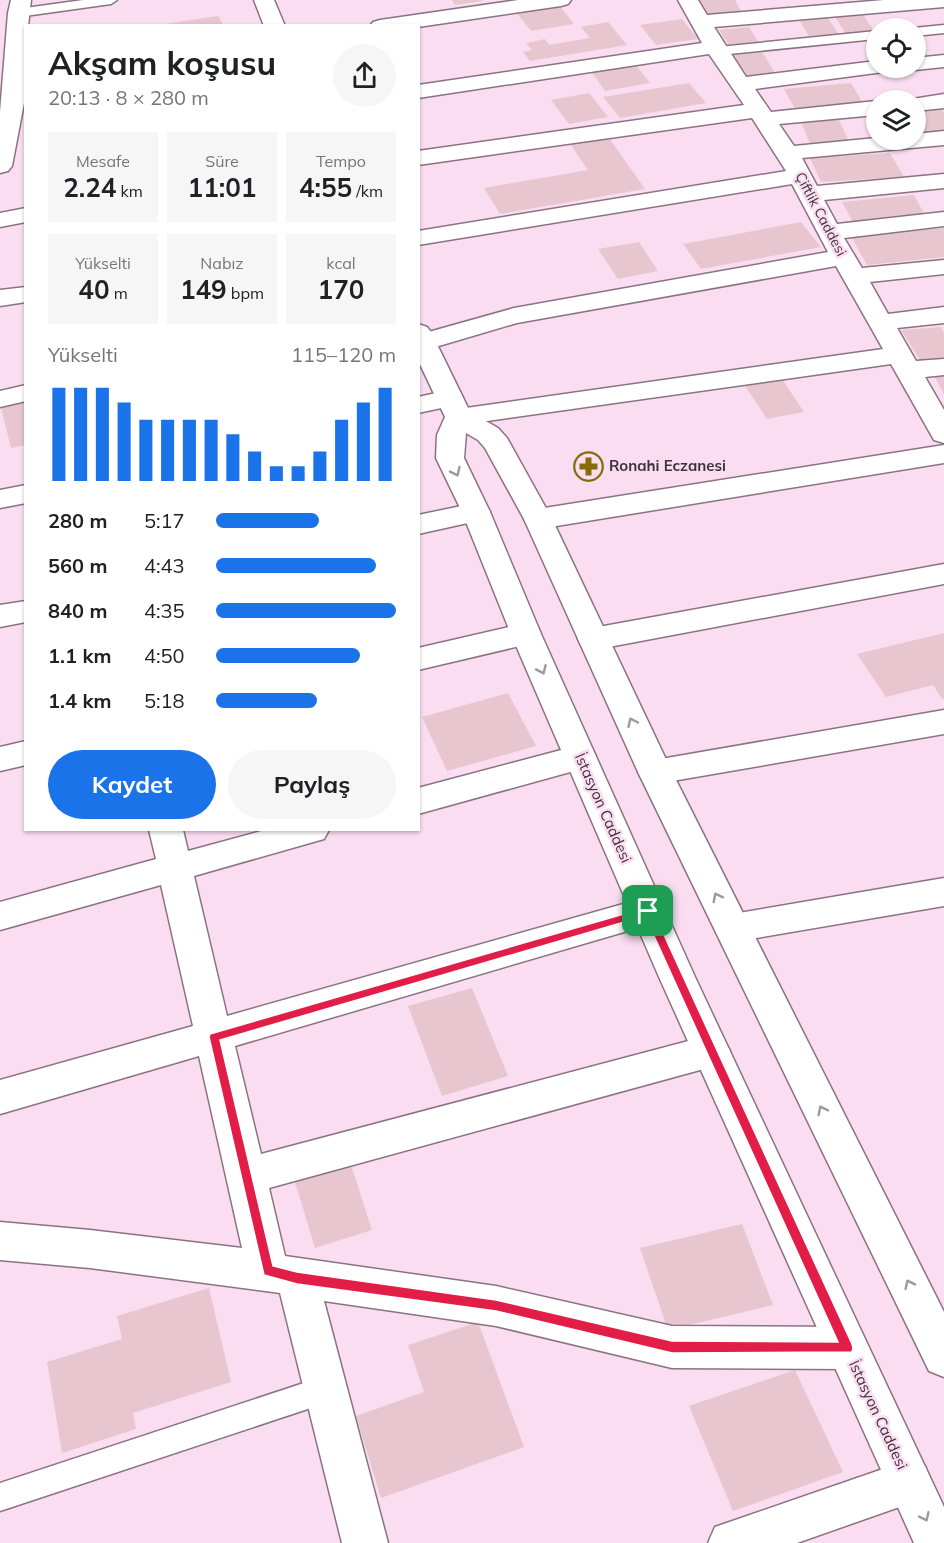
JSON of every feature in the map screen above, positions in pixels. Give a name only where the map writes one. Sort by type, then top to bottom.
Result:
[{"type":"street","points":[[264,0],[274,24]]},
{"type":"street","points":[[394,24],[561,0]]},
{"type":"street","name":"Çiftlik Caddesi","points":[[688,0],[717,49],[788,153],[829,232],[941,424]]},
{"type":"street","points":[[700,22],[944,1]]},
{"type":"street","points":[[10,154],[5,125],[13,103],[19,6]]},
{"type":"street","points":[[420,92],[717,49]]},
{"type":"street","points":[[926,63],[944,61]]},
{"type":"street","points":[[741,84],[866,68]]},
{"type":"street","points":[[926,103],[944,102]]},
{"type":"street","points":[[420,158],[762,114],[866,109]]},
{"type":"street","points":[[788,153],[944,138]]},
{"type":"street","points":[[420,238],[805,185],[944,181]]},
{"type":"street","points":[[0,220],[24,215]]},
{"type":"street","points":[[829,232],[944,219]]},
{"type":"street","points":[[944,267],[849,266],[514,316],[421,337],[454,407],[488,434],[496,444],[538,519],[655,772],[733,928],[934,1315],[944,1356]]},
{"type":"street","points":[[0,298],[24,294]]},
{"type":"street","points":[[881,322],[944,315]]},
{"type":"street","points":[[420,405],[454,407],[903,362],[944,367]]},
{"type":"street","points":[[0,399],[24,393]]},
{"type":"street","name":"İstasyon Caddesi","points":[[454,407],[450,458],[476,512],[526,634],[648,911],[937,1543]]},
{"type":"street","points":[[538,519],[944,454]]},
{"type":"street","points":[[0,500],[24,494]]},
{"type":"street","points":[[420,525],[476,512]]},
{"type":"street","points":[[593,639],[944,574]]},
{"type":"street","points":[[0,616],[24,611]]},
{"type":"street","points":[[420,659],[526,634]]},
{"type":"street","points":[[655,772],[944,722]]},
{"type":"street","points":[[0,759],[24,753]]},
{"type":"street","points":[[420,800],[580,757]]},
{"type":"street","points":[[166,831],[246,1176],[326,1390],[364,1543]]},
{"type":"street","points":[[0,916],[308,831]]},
{"type":"street","points":[[733,928],[944,892]]},
{"type":"street","points":[[0,1097],[648,911]]},
{"type":"street","points":[[246,1176],[711,1051]]},
{"type":"street","points":[[0,1241],[90,1249],[283,1274],[496,1306],[672,1347],[847,1348]]},
{"type":"street","points":[[731,1543],[909,1482]]},
{"type":"lane","points":[[19,6],[111,0]]},
{"type":"lane","points":[[926,31],[944,30]]},
{"type":"lane","points":[[717,49],[866,36]]},
{"type":"lane","points":[[0,1497],[326,1390]]},
{"type":"building","points":[[452,0],[481,0],[482,1],[455,5]]},
{"type":"building","points":[[699,0],[735,0],[744,17],[710,19]]},
{"type":"building","points":[[558,4],[574,24],[531,31],[515,11]]},
{"type":"building","points":[[860,10],[866,19],[866,32],[846,34],[832,12]]},
{"type":"building","points":[[218,16],[223,24],[164,24]]},
{"type":"building","points":[[827,16],[839,35],[810,38],[798,18]]},
{"type":"building","points":[[682,19],[698,39],[656,45],[640,25]]},
{"type":"building","points":[[608,22],[627,45],[530,61],[523,52],[532,50],[526,43],[545,39],[549,45],[590,38],[581,27]]},
{"type":"building","points":[[749,27],[760,45],[731,48],[719,30]]},
{"type":"building","points":[[761,50],[775,73],[745,76],[732,52]]},
{"type":"building","points":[[635,64],[650,83],[605,91],[591,71]]},
{"type":"building","points":[[689,83],[706,103],[620,118],[603,97]]},
{"type":"building","points":[[851,83],[864,105],[796,111],[784,89]]},
{"type":"building","points":[[589,93],[608,117],[569,124],[551,100]]},
{"type":"building","points":[[941,108],[944,113],[944,133],[926,135],[926,109]]},
{"type":"building","points":[[839,120],[850,144],[811,146],[801,122]]},
{"type":"building","points":[[607,135],[645,189],[500,214],[484,188],[588,170],[568,141]]},
{"type":"building","points":[[890,153],[904,177],[821,182],[810,158]]},
{"type":"building","points":[[914,195],[926,217],[854,224],[842,202]]},
{"type":"building","points":[[801,222],[821,247],[701,269],[683,244]]},
{"type":"building","points":[[944,228],[944,257],[867,265],[851,236]]},
{"type":"building","points":[[639,242],[658,271],[618,279],[598,249]]},
{"type":"building","points":[[941,327],[944,333],[944,361],[922,363],[901,330]]},
{"type":"building","points":[[944,374],[944,395],[934,375]]},
{"type":"building","points":[[782,379],[804,412],[767,419],[745,386]]},
{"type":"building","points":[[24,398],[24,445],[11,448],[0,403]]},
{"type":"building","points":[[944,633],[944,698],[942,699],[933,685],[886,697],[857,654]]},
{"type":"building","points":[[508,693],[536,746],[447,771],[422,717]]},
{"type":"building","points":[[472,988],[508,1076],[442,1096],[408,1006]]},
{"type":"building","points":[[351,1165],[372,1230],[315,1248],[295,1182]]},
{"type":"building","points":[[742,1224],[773,1305],[668,1330],[640,1248]]},
{"type":"building","points":[[209,1288],[231,1382],[133,1413],[136,1429],[62,1453],[47,1362],[122,1339],[117,1316]]},
{"type":"building","points":[[478,1322],[524,1447],[381,1498],[356,1416],[424,1392],[408,1345]]},
{"type":"building","points":[[795,1370],[843,1472],[733,1511],[689,1406]]},
{"type":"place","name":"Ronahi Eczanesi","points":[[588,466]]},
{"type":"route","points":[[648,911],[847,1348],[672,1347],[496,1306],[297,1278],[268,1271],[214,1037],[648,911]]}]
